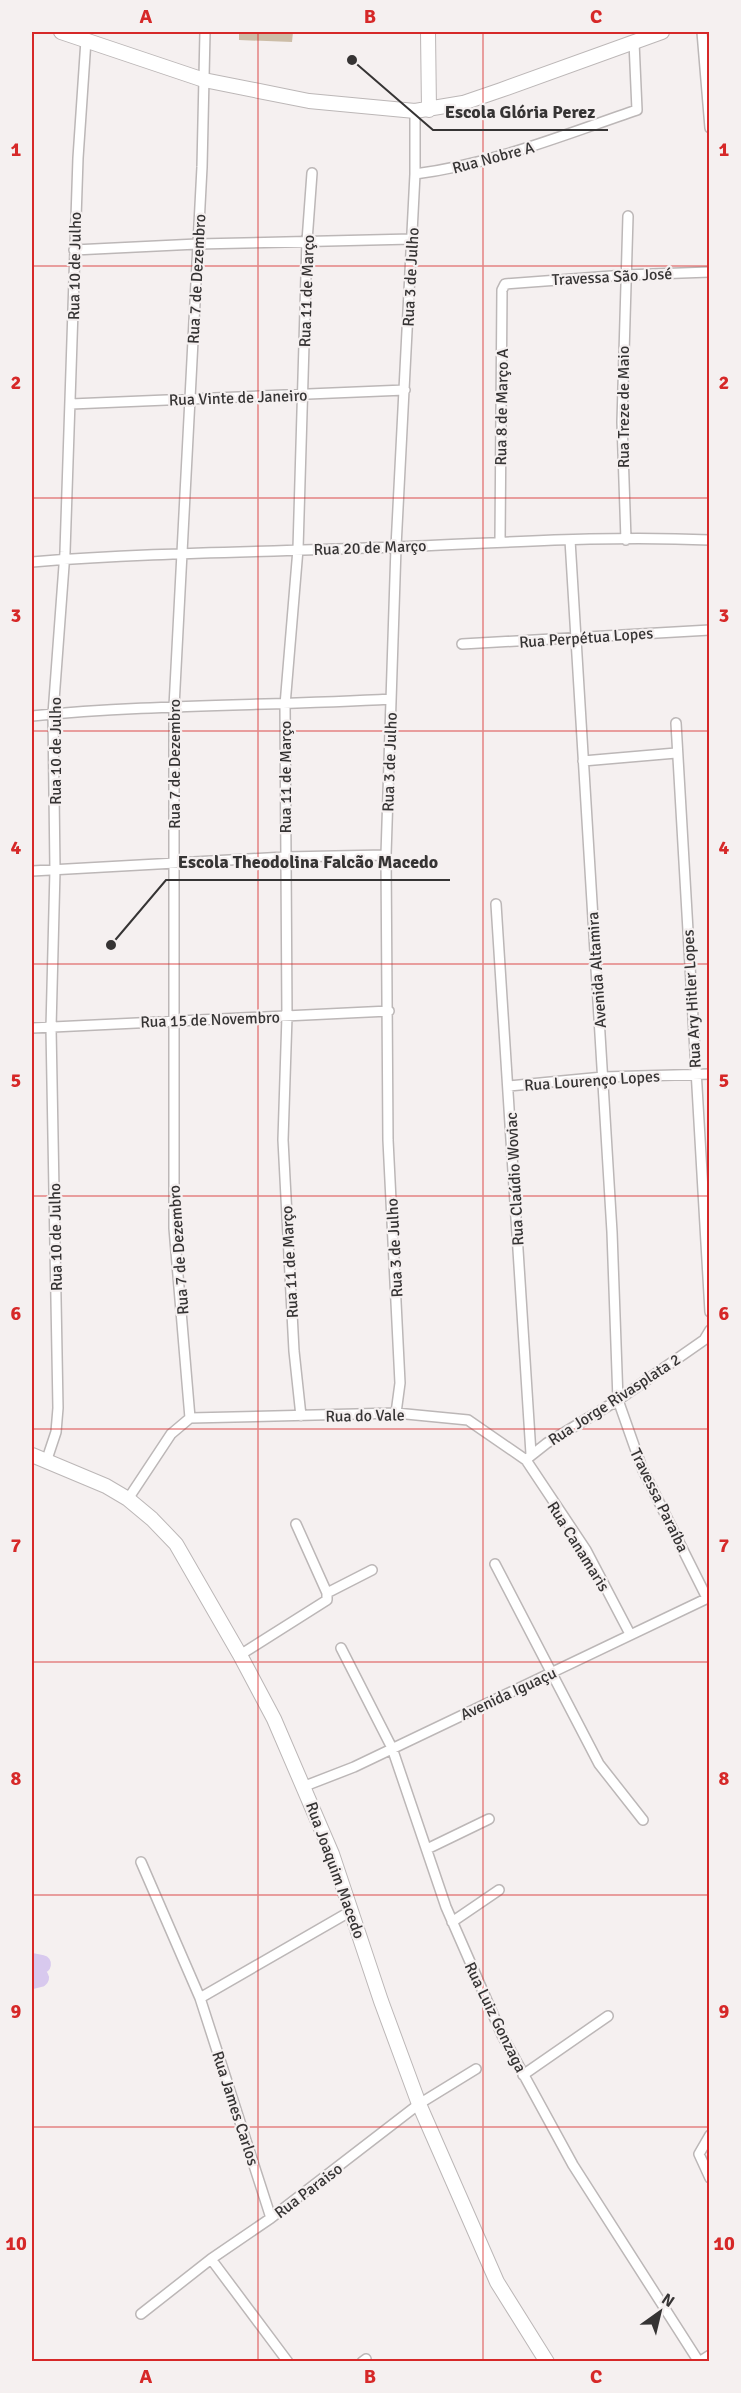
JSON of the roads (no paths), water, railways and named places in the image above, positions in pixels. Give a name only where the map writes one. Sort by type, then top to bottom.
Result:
[{"type":"street","points":[[61,32],[204,80],[309,101],[422,110],[501,90],[662,32]]},
{"type":"street","name":"Rua 7 de Dezembro","points":[[190,1418],[174,1228],[172,1020],[174,707],[205,32]]},
{"type":"street","points":[[422,110],[428,32]]},
{"type":"street","points":[[702,32],[710,128]]},
{"type":"street","name":"Rua 10 de Julho","points":[[46,1462],[56,1432],[58,1408],[51,1028],[55,870],[53,714],[64,559],[71,404],[74,250],[86,40]]},
{"type":"street","name":"Rua Nobre A","points":[[415,174],[447,170],[509,155],[637,110],[634,42]]},
{"type":"street","name":"Rua 3 de Julho","points":[[396,1413],[400,1383],[388,1140],[389,1011],[386,855],[396,547],[415,174],[422,110]]},
{"type":"street","name":"Rua 11 de Março","points":[[301,1416],[294,1351],[285,1188],[287,1016],[285,705],[298,549],[307,241],[312,173]]},
{"type":"street","name":"Rua Treze de Maio","points":[[626,540],[622,422],[628,216]]},
{"type":"street","points":[[74,250],[412,238]]},
{"type":"street","name":"Travessa São José","points":[[514,282],[710,272]]},
{"type":"street","name":"Rua 8 de Março A","points":[[500,541],[502,290],[505,284],[514,282]]},
{"type":"street","name":"Rua Vinte de Janeiro","points":[[71,404],[405,390]]},
{"type":"street","name":"Avenida Altamira","points":[[570,540],[603,1077],[618,1400]]},
{"type":"street","name":"Rua 20 de Março","points":[[32,562],[182,552],[396,547],[500,541],[710,540]]},
{"type":"street","name":"Rua Perpétua Lopes","points":[[462,644],[710,630]]},
{"type":"street","points":[[32,716],[174,707],[285,705],[392,699]]},
{"type":"street","name":"Rua Ary Hitler Lopes","points":[[676,723],[710,1312]]},
{"type":"street","points":[[583,761],[676,753]]},
{"type":"street","points":[[32,871],[285,857],[386,855]]},
{"type":"street","name":"Rua Claúdio Woviac","points":[[496,904],[510,1086],[508,1129],[529,1457]]},
{"type":"street","name":"Rua 15 de Novembro","points":[[32,1028],[389,1011]]},
{"type":"street","name":"Rua Lourenço Lopes","points":[[510,1086],[603,1077],[710,1074]]},
{"type":"street","name":"Rua Jorge Rivasplata 2","points":[[529,1457],[618,1400],[704,1340],[710,1330]]},
{"type":"street","name":"Travessa Paraíba","points":[[618,1400],[642,1468],[708,1598]]},
{"type":"street","name":"Rua do Vale","points":[[190,1418],[396,1413],[468,1420],[529,1457]]},
{"type":"street","points":[[128,1499],[171,1434],[190,1418]]},
{"type":"street","name":"Rua Joaquim Macedo","points":[[32,1455],[85,1476],[128,1499],[176,1544],[240,1655],[274,1719],[305,1786],[332,1854],[419,2104],[497,2282],[547,2361]]},
{"type":"street","name":"Rua Canamaris","points":[[529,1457],[586,1550],[630,1634]]},
{"type":"street","points":[[296,1524],[328,1596]]},
{"type":"street","points":[[495,1564],[599,1764],[643,1820]]},
{"type":"street","points":[[240,1655],[323,1604],[328,1596],[372,1570]]},
{"type":"street","name":"Avenida Iguaçu","points":[[305,1786],[354,1767],[708,1598]]},
{"type":"street","name":"Rua Luiz Gonzaga","points":[[341,1648],[392,1748],[452,1922],[502,2035],[573,2165],[699,2361]]},
{"type":"street","points":[[428,1848],[489,1819]]},
{"type":"street","name":"Rua James Carlos","points":[[141,1862],[200,1998],[271,2218]]},
{"type":"street","points":[[452,1922],[499,1890]]},
{"type":"street","points":[[200,1998],[351,1911]]},
{"type":"street","points":[[523,2075],[608,2016]]},
{"type":"street","name":"Rua Paraiso","points":[[141,2314],[419,2104],[476,2068]]},
{"type":"street","points":[[710,2135],[699,2154],[710,2178]]},
{"type":"street","points":[[211,2259],[288,2361]]},
{"type":"street","points":[[699,2361],[710,2355]]},
{"type":"waterway","points":[[32,1962],[42,1964],[32,1965],[40,1978],[32,1980]]},
{"type":"place","name":"Escola Glória Perez","points":[[352,60]]},
{"type":"place","name":"Escola Theodolina Falcão Macedo","points":[[111,945]]}]
